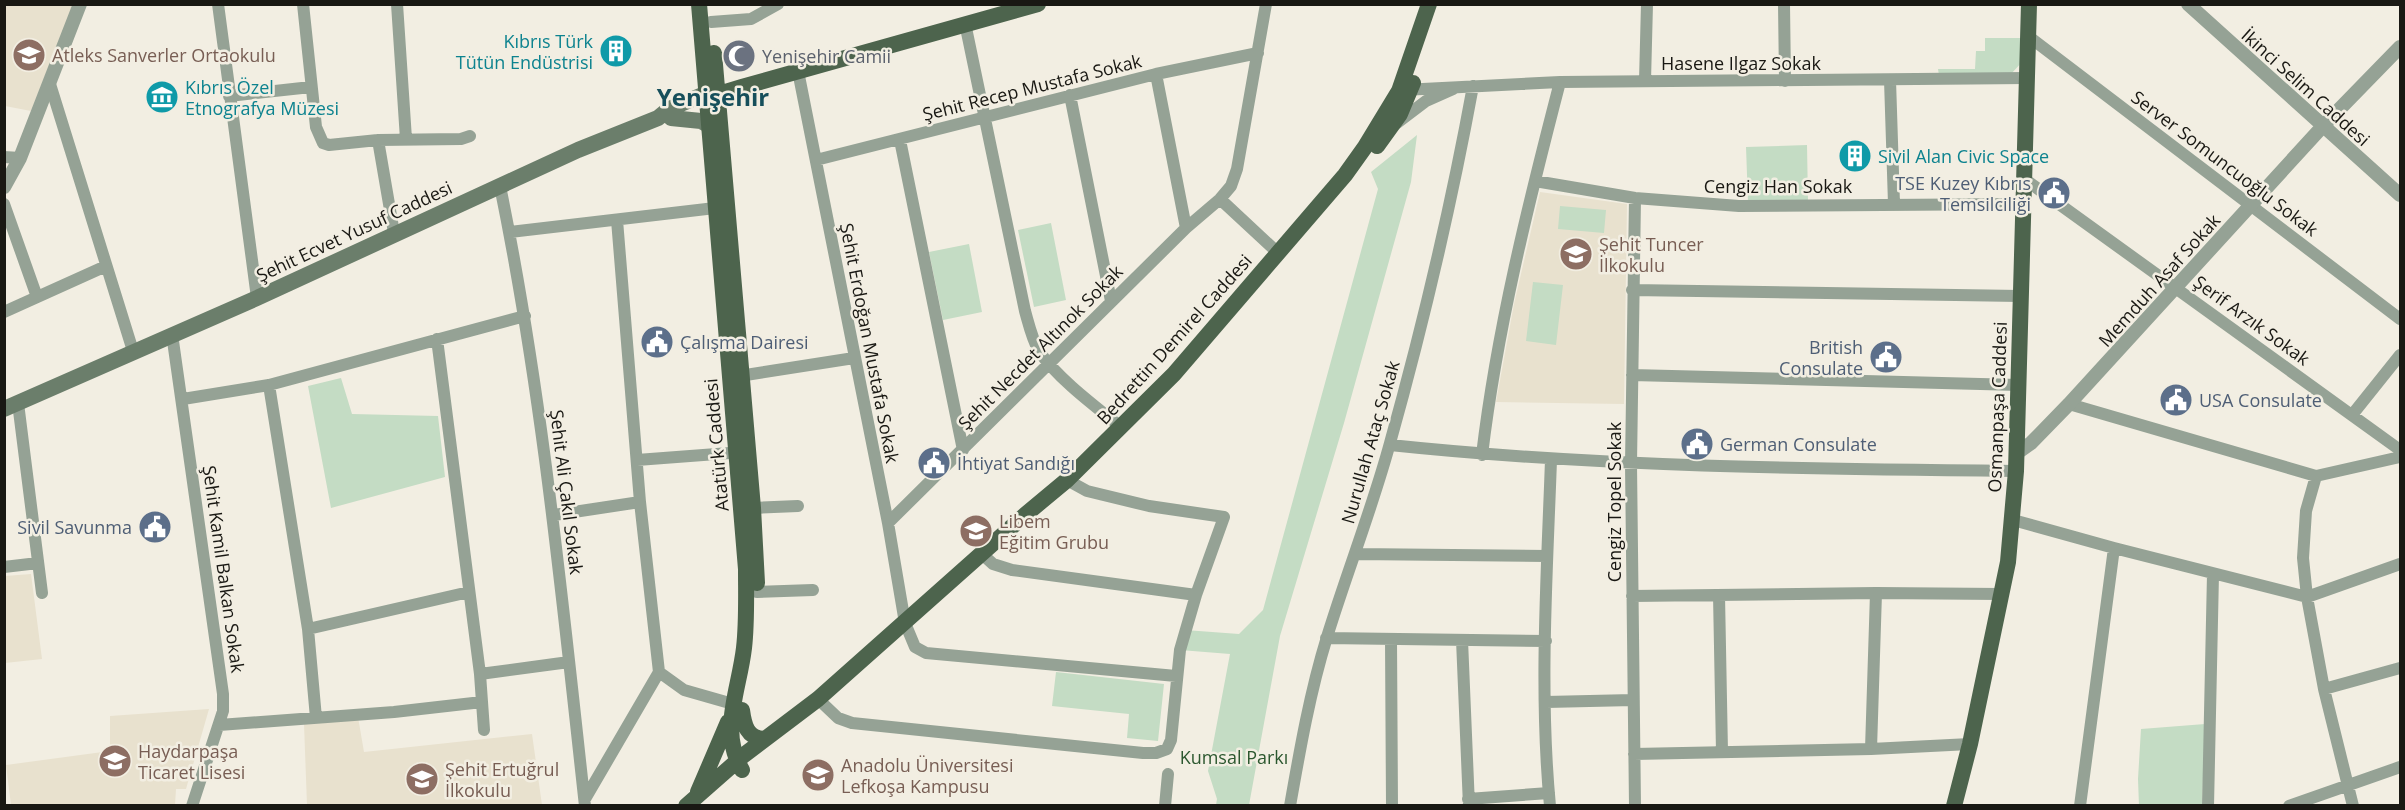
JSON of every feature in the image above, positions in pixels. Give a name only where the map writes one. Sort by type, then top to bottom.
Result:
[{"type":"main road","name":"Atatürk Caddesi","points":[[699,4],[710,66]]},
{"type":"main road","name":"Atatürk Caddesi","points":[[709,4],[711,97],[716,125],[742,452],[746,598],[744,651],[731,740],[743,763]]},
{"type":"main road","name":"Şehit Ecvet Yusuf Caddesi","points":[[11,406],[257,298],[578,150],[665,118],[669,110],[685,102],[711,97],[1038,4]]},
{"type":"main road","name":"Bedrettin Demirel Caddesi","points":[[743,763],[764,739],[818,699],[1067,480],[1174,374],[1345,175],[1405,90],[1429,4]]},
{"type":"main road","name":"Bedrettin Demirel Caddesi","points":[[1345,175],[1373,150],[1391,128],[1438,4]]},
{"type":"main road","name":"Osmanpaşa Caddesi","points":[[1954,806],[1970,744],[2008,562],[2013,520],[2017,453],[2029,4]]},
{"type":"main road","points":[[665,118],[701,121],[716,125],[742,87],[710,66],[695,93],[685,102]]},
{"type":"main road","points":[[665,118],[711,97]]},
{"type":"main road","name":"Atatürk Caddesi","points":[[716,125],[715,208],[736,377]]},
{"type":"main road","name":"Atatürk Caddesi","points":[[735,710],[754,662],[757,592],[753,508],[742,452]]},
{"type":"main road","points":[[735,710],[748,732],[764,739]]},
{"type":"main road","points":[[692,803],[735,710]]},
{"type":"main road","name":"Bedrettin Demirel Caddesi","points":[[692,803],[743,763],[772,746],[805,710]]},
{"type":"street","points":[[4,188],[20,158],[80,4]]},
{"type":"street","points":[[218,4],[257,298]]},
{"type":"street","points":[[303,4],[311,87],[320,141],[329,145],[378,140],[461,139],[470,136]]},
{"type":"street","points":[[397,4],[406,139]]},
{"type":"street","points":[[711,22],[752,19],[778,4]]},
{"type":"street","name":"Şehit Necdet Altınok Sokak","points":[[888,523],[1111,301],[1231,186],[1237,169],[1266,4]]},
{"type":"street","points":[[1645,81],[1647,4]]},
{"type":"street","points":[[1784,4],[1785,81]]},
{"type":"street","name":"İkinci Selim Caddesi","points":[[2188,4],[2400,195]]},
{"type":"street","points":[[965,24],[1025,311],[1034,342],[1049,362],[1121,427]]},
{"type":"street","name":"Server Somuncuoğlu Sokak","points":[[2028,36],[2400,319]]},
{"type":"street","name":"Memduh Asaf Sokak","points":[[2017,453],[2031,443],[2069,404],[2323,126],[2400,47]]},
{"type":"street","name":"Şehit Recep Mustafa Sokak","points":[[816,160],[1156,74],[1258,53]]},
{"type":"street","name":"Şehit Erdoğan Mustafa Sokak","points":[[798,71],[888,523],[904,623],[915,647],[926,653],[1176,676]]},
{"type":"street","points":[[1156,74],[1186,228]]},
{"type":"street","name":"Hasene Ilgaz Sokak","points":[[1405,90],[1560,82],[2026,78]]},
{"type":"street","points":[[1890,80],[1894,204]]},
{"type":"street","points":[[1482,455],[1489,398],[1535,181],[1560,82]]},
{"type":"street","points":[[50,84],[133,351]]},
{"type":"street","name":"Nurullah Ataç Sokak","points":[[1290,806],[1305,721],[1326,638],[1390,445],[1454,185],[1473,86]]},
{"type":"street","points":[[229,96],[311,87]]},
{"type":"street","name":"Hasene Ilgaz Sokak","points":[[1391,128],[1426,101],[1457,87]]},
{"type":"street","points":[[1070,95],[1111,301]]},
{"type":"street","points":[[378,140],[394,233]]},
{"type":"street","points":[[900,140],[963,450]]},
{"type":"street","points":[[4,157],[20,158]]},
{"type":"street","name":"Şerif Arzık Sokak","points":[[2024,178],[2400,450]]},
{"type":"street","name":"Cengiz Han Sokak","points":[[1535,181],[1635,198],[1739,206],[2023,204]]},
{"type":"street","name":"Şehit Ali Çakıl Sokak","points":[[501,186],[525,316],[554,515],[568,662],[585,802]]},
{"type":"street","name":"Cengiz Topel Sokak","points":[[1635,198],[1631,464],[1635,806]]},
{"type":"street","points":[[1220,199],[1278,253]]},
{"type":"street","points":[[4,204],[37,297]]},
{"type":"street","points":[[510,232],[715,208]]},
{"type":"street","points":[[585,802],[658,672],[640,502],[617,220]]},
{"type":"street","points":[[4,312],[106,266]]},
{"type":"street","points":[[1632,290],[2020,296]]},
{"type":"street","points":[[183,399],[268,385],[525,316]]},
{"type":"street","name":"Şehit Kamil Balkan Sokak","points":[[172,334],[223,694],[223,711],[192,806]]},
{"type":"street","points":[[437,339],[480,674],[484,730]]},
{"type":"street","points":[[2352,415],[2400,355]]},
{"type":"street","points":[[736,377],[854,358]]},
{"type":"street","points":[[1632,375],[2019,385]]},
{"type":"street","points":[[268,385],[308,629],[316,718]]},
{"type":"street","points":[[2069,404],[2316,476],[2400,457]]},
{"type":"street","points":[[11,406],[42,593]]},
{"type":"street","points":[[1390,445],[1482,455],[1631,464],[2016,471]]},
{"type":"street","points":[[637,460],[742,452]]},
{"type":"street","points":[[1462,640],[1468,802],[1549,799],[1546,641],[1551,460]]},
{"type":"street","points":[[2316,476],[2306,511],[2302,541],[2307,597],[2324,689],[2346,786],[2353,806]]},
{"type":"street","points":[[818,699],[838,718],[852,723],[1143,753],[1156,753],[1167,749],[1171,733],[1180,650],[1196,595],[1224,517],[1149,506],[1087,491],[1067,480]]},
{"type":"street","points":[[554,515],[640,502]]},
{"type":"street","points":[[753,508],[798,506]]},
{"type":"street","points":[[2013,520],[2307,597],[2400,564]]},
{"type":"street","points":[[2080,806],[2114,548]]},
{"type":"street","points":[[982,554],[993,564],[1012,570],[1196,595]]},
{"type":"street","points":[[1355,554],[1547,556]]},
{"type":"street","points":[[4,567],[38,563]]},
{"type":"street","points":[[2208,806],[2213,574]]},
{"type":"street","points":[[757,592],[813,590]]},
{"type":"street","points":[[308,629],[469,592]]},
{"type":"street","points":[[1871,749],[1876,593]]},
{"type":"street","points":[[1632,596],[2001,594]]},
{"type":"street","points":[[1719,595],[1722,752]]},
{"type":"street","points":[[1326,638],[1546,641]]},
{"type":"street","points":[[1391,640],[1392,806]]},
{"type":"street","points":[[480,674],[568,662]]},
{"type":"street","points":[[2324,689],[2400,668]]},
{"type":"street","points":[[658,672],[684,690],[735,710]]},
{"type":"street","points":[[1546,702],[1633,700]]},
{"type":"street","points":[[219,725],[482,702]]},
{"type":"street","points":[[1634,754],[1871,749],[1970,744]]},
{"type":"street","points":[[2289,806],[2400,767]]},
{"type":"street","points":[[1165,806],[1168,774]]},
{"type":"shaded area","name":"Atleks Sanverler Ortaokulu","points":[[4,5],[73,5],[31,111],[5,106]]},
{"type":"shaded area","name":"Şehit Tuncer İlkokulu","points":[[1540,192],[1627,204],[1624,404],[1496,402],[1514,304]]},
{"type":"shaded area","points":[[31,574],[42,659],[5,663],[5,576]]},
{"type":"shaded area","name":"Haydarpaşa Ticaret Lisesi","points":[[209,709],[186,789],[176,789],[175,805],[11,805],[6,765],[110,751],[110,716]]},
{"type":"shaded area","name":"Şehit Ertuğrul İlkokulu","points":[[358,717],[364,752],[532,734],[542,805],[307,805],[304,724]]},
{"type":"green space","points":[[1985,38],[2024,38],[2024,60],[2010,75],[1939,75],[1938,69],[1975,69],[1976,51],[1985,51]]},
{"type":"green space","name":"Kumsal Parkı","points":[[1417,135],[1411,182],[1344,423],[1280,636],[1249,805],[1216,805],[1217,799],[1208,771],[1230,654],[1180,650],[1185,630],[1239,634],[1263,610],[1378,189],[1371,172]]},
{"type":"green space","points":[[1807,145],[1808,201],[1748,202],[1746,147]]},
{"type":"green space","points":[[1560,206],[1606,210],[1604,233],[1558,229]]},
{"type":"green space","points":[[1051,223],[1066,300],[1034,307],[1018,230]]},
{"type":"green space","points":[[969,244],[982,312],[943,320],[929,252]]},
{"type":"green space","points":[[1533,282],[1563,285],[1556,345],[1526,341]]},
{"type":"green space","points":[[341,378],[352,414],[438,416],[445,477],[331,508],[308,386]]},
{"type":"green space","points":[[1056,672],[1164,684],[1158,741],[1127,738],[1129,714],[1052,706]]},
{"type":"green space","points":[[2205,724],[2202,805],[2139,806],[2141,729]]},
{"type":"place","name":"Kıbrıs Türk Tütün Endüstrisi","points":[[616,51]]},
{"type":"place","name":"Atleks Sanverler Ortaokulu","points":[[29,55]]},
{"type":"place","name":"Yenişehir Camii","points":[[739,56]]},
{"type":"place","name":"Kıbrıs Özel Etnografya Müzesi","points":[[162,97]]},
{"type":"place","name":"Sivil Alan Civic Space","points":[[1855,156]]},
{"type":"place","name":"TSE Kuzey Kıbrıs Temsilciliği","points":[[2054,193]]},
{"type":"place","name":"Şehit Tuncer İlkokulu","points":[[1576,254]]},
{"type":"place","name":"Çalışma Dairesi","points":[[657,342]]},
{"type":"place","name":"British Consulate","points":[[1886,357]]},
{"type":"place","name":"USA Consulate","points":[[2176,400]]},
{"type":"place","name":"German Consulate","points":[[1697,444]]},
{"type":"place","name":"İhtiyat Sandığı","points":[[934,463]]},
{"type":"place","name":"Sivil Savunma","points":[[155,527]]},
{"type":"place","name":"Libem Eğitim Grubu","points":[[976,531]]},
{"type":"place","name":"Haydarpaşa Ticaret Lisesi","points":[[115,761]]},
{"type":"place","name":"Anadolu Üniversitesi Lefkoşa Kampusu","points":[[818,775]]},
{"type":"place","name":"Şehit Ertuğrul İlkokulu","points":[[422,779]]},
{"type":"district","name":"Yenişehir","points":[[713,96]]}]
